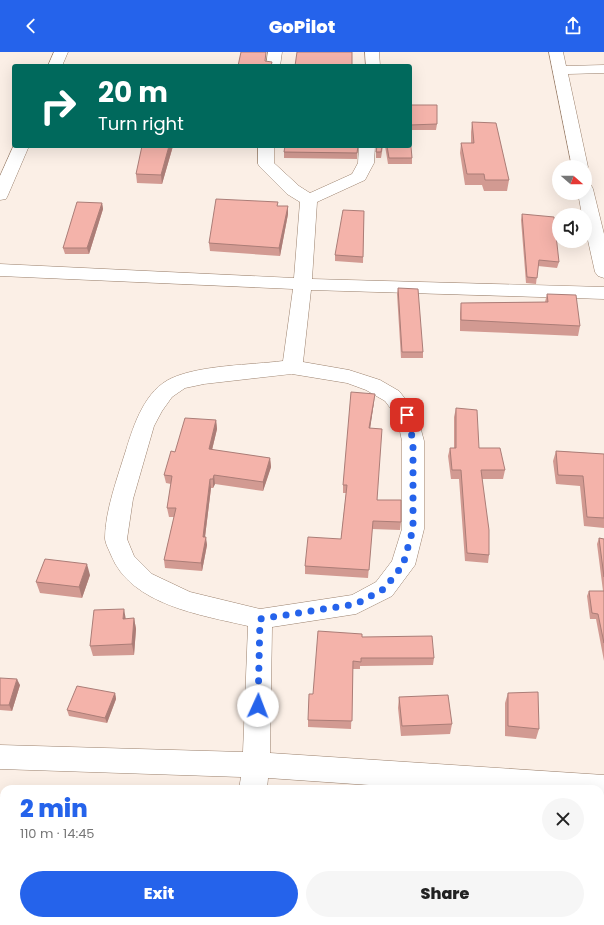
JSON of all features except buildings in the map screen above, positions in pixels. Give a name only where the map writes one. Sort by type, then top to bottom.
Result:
[{"type":"street","points":[[56,64],[61,52]]},
{"type":"street","points":[[273,64],[275,52]]},
{"type":"street","points":[[372,52],[373,64]]},
{"type":"street","points":[[556,52],[579,160]]},
{"type":"street","points":[[560,70],[604,69]]},
{"type":"street","points":[[0,195],[20,148]]},
{"type":"street","points":[[266,148],[266,164],[293,190],[308,200]]},
{"type":"street","points":[[308,200],[359,177],[366,163],[367,148]]},
{"type":"street","points":[[292,367],[308,237],[308,200]]},
{"type":"street","points":[[588,200],[600,237],[604,272]]},
{"type":"street","points":[[0,270],[303,284],[604,293]]},
{"type":"street","points":[[292,367],[349,376],[373,385],[392,396],[407,415],[413,441],[413,529],[403,565],[384,589],[356,604],[260,619],[185,601],[144,581],[125,561],[116,539],[122,499],[144,426],[153,408],[165,392],[179,383],[204,377],[292,367]]},
{"type":"street","points":[[255,777],[260,619]]},
{"type":"street","points":[[0,757],[255,777],[509,785]]},
{"type":"route","points":[[258,706],[260,619],[356,604],[384,589],[403,565],[413,529],[413,441],[407,415]]}]
